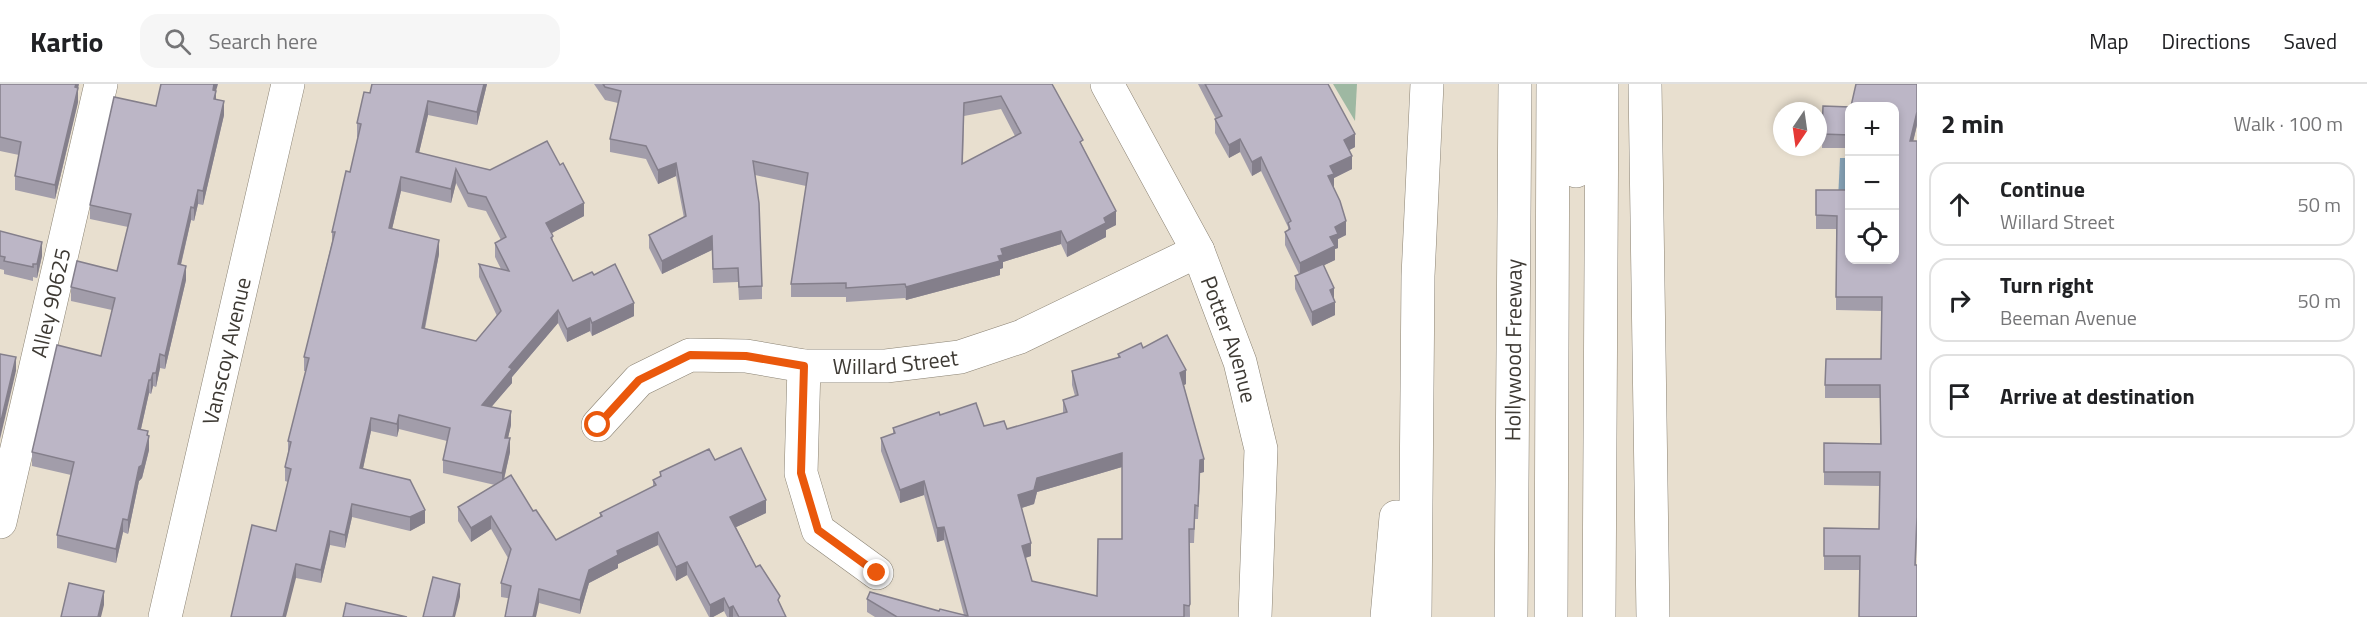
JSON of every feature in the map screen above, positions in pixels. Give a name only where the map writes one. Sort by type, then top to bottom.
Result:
[{"type":"main road","name":"Alley 90625","points":[[0,522],[101,84]]},
{"type":"main road","name":"Vanscoy Avenue","points":[[165,617],[288,84]]},
{"type":"main road","name":"Potter Avenue","points":[[1107,84],[1198,251],[1240,362],[1261,449],[1255,617]]},
{"type":"main road","points":[[1415,617],[1418,276],[1427,84]]},
{"type":"main road","name":"Hollywood Freeway","points":[[1511,617],[1515,84]]},
{"type":"main road","points":[[1551,617],[1553,84]]},
{"type":"main road","points":[[1574,617],[1576,84]]},
{"type":"main road","points":[[1599,617],[1602,84]]},
{"type":"main road","points":[[1645,84],[1653,617]]},
{"type":"main road","name":"Willard Street","points":[[598,425],[639,380],[690,355],[746,356],[804,366],[886,366],[960,357],[1020,337],[1198,251]]},
{"type":"main road","points":[[1388,617],[1418,276]]},
{"type":"main road","points":[[804,366],[801,473],[818,530],[877,573]]},
{"type":"green space","points":[[1333,84],[1357,84],[1355,121]]},
{"type":"water","points":[[1840,158],[1845,158],[1845,200],[1838,200]]},
{"type":"building","points":[[0,84],[76,84],[75,87],[78,88],[55,185],[15,176],[21,142],[0,137]]},
{"type":"building","points":[[161,84],[214,84],[213,90],[216,91],[214,99],[224,101],[203,191],[198,190],[194,208],[191,207],[178,264],[186,266],[165,356],[160,354],[156,373],[153,373],[149,380],[138,429],[148,431],[149,436],[142,465],[139,467],[128,520],[123,519],[116,549],[57,535],[74,462],[32,452],[57,345],[101,356],[115,298],[71,287],[77,261],[117,271],[131,214],[90,205],[114,97],[156,106]]},
{"type":"building","points":[[372,84],[484,84],[477,112],[428,101],[416,152],[490,170],[547,141],[560,165],[563,163],[584,203],[546,223],[573,281],[592,272],[594,275],[615,264],[634,303],[592,323],[590,318],[567,329],[558,310],[509,367],[512,369],[482,405],[511,411],[505,438],[510,438],[502,473],[443,460],[450,428],[399,415],[397,424],[371,418],[360,468],[410,480],[425,510],[410,517],[352,504],[345,535],[330,531],[321,570],[296,564],[283,617],[231,617],[252,525],[276,531],[291,469],[285,467],[291,442],[288,441],[309,358],[304,357],[335,232],[332,232],[346,171],[350,172],[361,124],[357,123],[364,92],[370,93]],"holes":[[[456,169],[468,193],[486,197],[506,237],[495,243],[509,271],[479,264],[501,311],[476,341],[422,328],[439,240],[389,228],[401,177],[451,189]]]},
{"type":"building","points":[[603,84],[1052,84],[1083,140],[1080,142],[1116,211],[1104,218],[1106,223],[1067,243],[1061,231],[1001,249],[1003,255],[998,256],[1000,261],[906,287],[905,284],[846,288],[846,283],[791,284],[808,173],[753,161],[759,203],[762,286],[739,287],[738,268],[713,269],[712,236],[662,261],[649,235],[686,216],[676,163],[658,170],[646,146],[610,139],[621,91],[605,87]],"holes":[[[1001,96],[1021,133],[962,164],[964,103]]]},
{"type":"building","points":[[1205,84],[1328,84],[1355,134],[1344,140],[1352,156],[1330,166],[1334,174],[1328,176],[1340,201],[1346,221],[1335,227],[1338,234],[1330,237],[1335,246],[1300,263],[1285,232],[1290,229],[1288,223],[1291,221],[1261,157],[1252,162],[1240,139],[1229,145],[1215,119],[1222,116]]},
{"type":"building","points":[[1856,84],[1917,84],[1917,112],[1910,141],[1917,141],[1915,565],[1917,565],[1917,617],[1859,617],[1860,556],[1824,556],[1824,528],[1879,529],[1880,472],[1824,472],[1824,443],[1881,444],[1880,385],[1825,385],[1826,359],[1881,359],[1882,297],[1836,297],[1837,216],[1816,215],[1816,190],[1845,190],[1845,264],[1899,264],[1899,102],[1852,102]]},
{"type":"building","points":[[1827,106],[1845,107],[1845,135],[1827,134]]},
{"type":"building","points":[[0,231],[42,242],[37,264],[33,264],[33,267],[4,261],[5,257],[0,256]]},
{"type":"building","points":[[1323,264],[1334,288],[1330,290],[1335,302],[1312,312],[1295,276]]},
{"type":"building","points":[[1167,335],[1186,370],[1180,373],[1204,459],[1200,460],[1198,506],[1195,505],[1194,529],[1189,529],[1190,604],[1189,606],[1184,605],[1184,617],[897,617],[867,599],[870,592],[939,611],[940,609],[968,616],[944,527],[937,528],[924,481],[900,490],[881,438],[895,433],[893,428],[939,412],[940,415],[976,403],[984,426],[1004,421],[1007,429],[1067,412],[1063,400],[1078,395],[1072,371],[1120,357],[1118,354],[1141,343],[1143,348]],"holes":[[[1122,453],[1122,539],[1098,539],[1097,596],[1032,581],[1022,546],[1031,543],[1018,495],[1034,490],[1037,478]]]},
{"type":"building","points":[[0,354],[16,357],[0,425]]},
{"type":"building","points":[[741,448],[766,500],[730,517],[756,567],[760,565],[780,596],[778,600],[786,617],[739,617],[733,606],[729,608],[724,598],[710,605],[687,562],[676,567],[658,532],[617,551],[618,555],[589,570],[580,600],[539,589],[533,617],[505,617],[511,586],[501,583],[511,549],[491,516],[471,528],[458,507],[511,475],[533,511],[536,510],[556,540],[602,516],[600,513],[656,485],[653,480],[661,476],[660,472],[709,449],[715,460]]},
{"type":"building","points":[[433,577],[460,584],[453,617],[423,617]]},
{"type":"building","points":[[69,583],[104,591],[98,617],[61,617]]},
{"type":"building","points":[[346,603],[407,617],[343,617]]},
{"type":"route","points":[[598,425],[639,380],[690,355],[746,356],[804,366],[801,473],[818,530],[877,573]]}]
